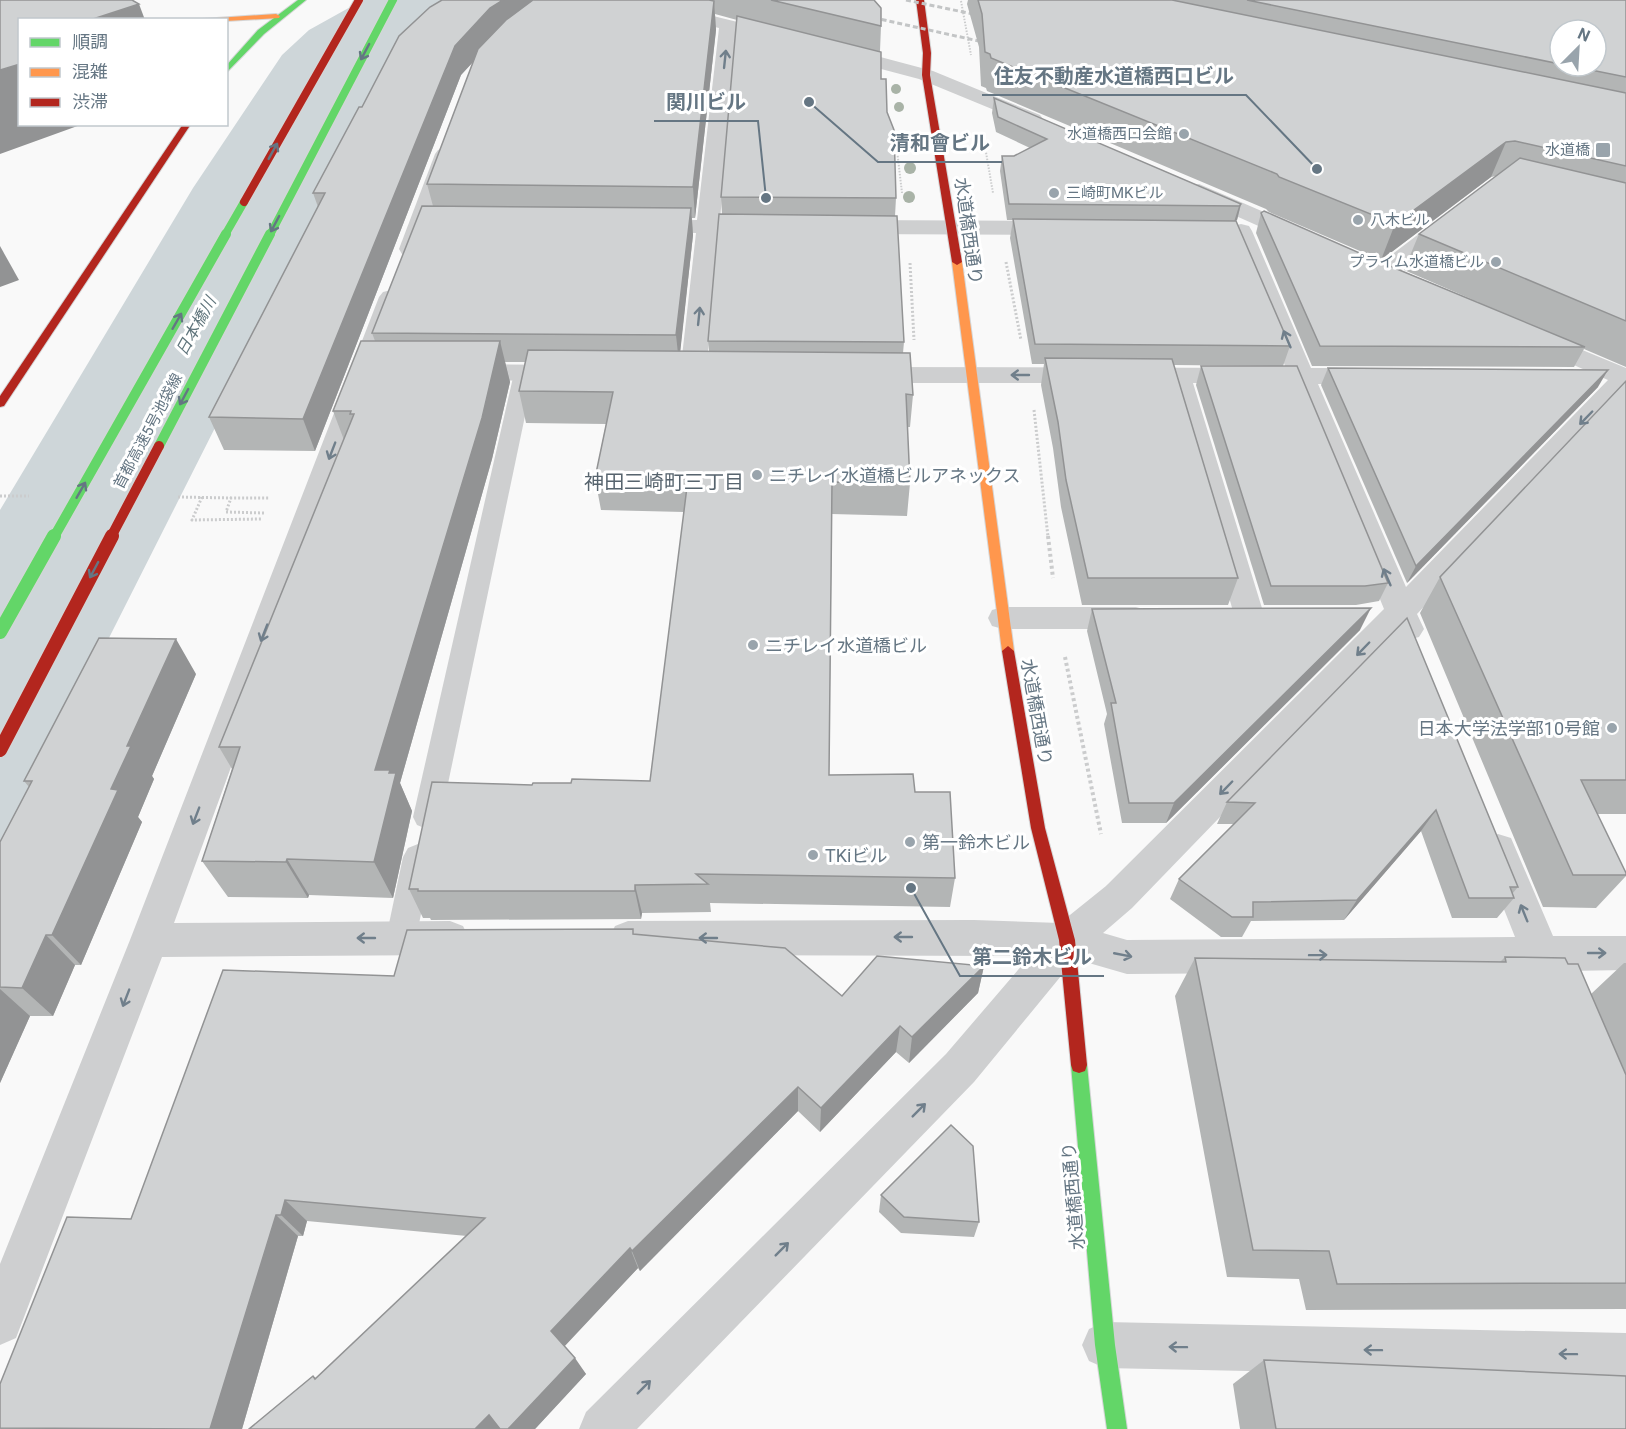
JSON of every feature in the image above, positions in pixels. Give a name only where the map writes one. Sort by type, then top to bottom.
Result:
[{"type":"main road","points":[[228,68],[276,16],[302,0]]},
{"type":"main road","name":"首都高速5号池袋線","points":[[0,632],[358,0]]},
{"type":"main road","name":"首都高速5号池袋線","points":[[0,750],[393,0]]},
{"type":"main road","name":"水道橋西通り","points":[[920,0],[927,53],[926,75],[952,227],[969,375],[1003,618],[1038,828],[1066,940],[1105,1345],[1117,1429]]},
{"type":"main road","points":[[228,18],[276,16]]},
{"type":"main road","points":[[0,404],[186,126]]},
{"type":"street","points":[[627,0],[796,42]]},
{"type":"street","points":[[694,374],[728,24]]},
{"type":"street","points":[[819,47],[926,75],[1052,128]]},
{"type":"street","points":[[0,1322],[149,940],[314,499],[376,371],[429,224],[454,129]]},
{"type":"street","points":[[1181,183],[1238,226],[1319,245]]},
{"type":"street","points":[[1381,274],[1463,212]]},
{"type":"street","points":[[626,226],[789,227]]},
{"type":"street","points":[[1238,226],[1419,655]]},
{"type":"street","points":[[836,227],[1080,229]]},
{"type":"street","points":[[1360,264],[1402,283]]},
{"type":"street","points":[[1519,332],[1626,378]]},
{"type":"street","points":[[435,372],[592,373]]},
{"type":"street","points":[[846,375],[1398,376]]},
{"type":"street","points":[[1178,376],[1262,618],[1216,618]]},
{"type":"street","points":[[1565,377],[1626,378]]},
{"type":"street","points":[[603,1429],[960,1068],[1066,940],[1119,897],[1401,611],[1626,378]]},
{"type":"street","points":[[1356,618],[1401,611]]},
{"type":"street","points":[[1003,618],[1159,618]]},
{"type":"street","points":[[1487,820],[1559,997]]},
{"type":"street","points":[[592,938],[975,937],[1066,940],[1127,957],[1626,953]]},
{"type":"street","points":[[149,940],[484,938]]},
{"type":"street","points":[[1105,1345],[1626,1356]]},
{"type":"lane","points":[[400,938],[524,373]]},
{"type":"path","points":[[960,0],[972,56]]},
{"type":"path","points":[[966,27],[974,28]]},
{"type":"path","points":[[982,134],[1028,375],[1057,618],[1101,834]]},
{"type":"path","points":[[231,498],[226,512],[264,513],[261,521],[192,520],[202,497],[314,499]]},
{"type":"water","name":"日本橋川","points":[[363,0],[480,0],[343,174],[0,854],[0,510],[193,188],[282,55],[309,30]]},
{"type":"building","points":[[0,0],[132,0],[139,4],[96,18],[18,18],[18,65],[0,70]]},
{"type":"building","points":[[442,0],[503,0],[490,8],[455,46],[303,419],[209,417],[325,193],[313,193],[359,107],[362,107],[399,36],[430,7]]},
{"type":"building","points":[[533,0],[714,1],[693,187],[427,184],[478,49],[506,20]]},
{"type":"building","points":[[771,0],[874,0],[881,8],[881,26]]},
{"type":"building","points":[[978,0],[1172,0],[1626,93],[1626,166],[1515,141],[1506,142],[1395,224],[991,58],[990,54],[985,52],[982,14]]},
{"type":"building","points":[[1247,0],[1626,0],[1626,77],[1608,73],[1608,18],[1548,18],[1548,62]]},
{"type":"building","points":[[737,16],[881,52],[881,79],[886,79],[887,112],[894,130],[896,198],[721,197]]},
{"type":"building","points":[[994,98],[1241,204],[1239,206],[1009,204],[1002,156],[1014,156],[1047,139],[998,117]]},
{"type":"building","points":[[1520,158],[1626,183],[1626,321],[1419,234]]},
{"type":"building","points":[[422,206],[691,208],[676,335],[372,333]]},
{"type":"building","points":[[1264,211],[1585,347],[1320,346],[1261,213]]},
{"type":"building","points":[[719,214],[897,216],[904,342],[708,341]]},
{"type":"building","points":[[1013,219],[1236,221],[1290,346],[1035,344]]},
{"type":"building","points":[[361,341],[500,341],[482,418],[375,770],[390,770],[389,773],[396,773],[374,862],[287,859],[286,862],[202,861],[240,747],[219,747],[354,414],[350,414],[351,411],[333,411]]},
{"type":"building","points":[[528,350],[910,353],[913,395],[906,394],[910,483],[832,482],[829,775],[913,774],[915,792],[950,792],[955,878],[696,874],[708,884],[635,885],[635,891],[418,891],[418,889],[409,889],[432,782],[532,785],[533,783],[571,783],[572,779],[650,781],[688,479],[595,478],[613,392],[519,391]]},
{"type":"building","points":[[1045,358],[1172,359],[1238,578],[1088,578],[1066,480],[1058,422]]},
{"type":"building","points":[[1201,366],[1297,366],[1388,583],[1365,586],[1271,586]]},
{"type":"building","points":[[1328,368],[1608,370],[1416,566]]},
{"type":"building","points":[[1626,381],[1626,780],[1581,780],[1626,875],[1573,875],[1440,577]]},
{"type":"building","points":[[1371,608],[1174,803],[1129,803],[1111,703],[1116,703],[1092,609]]},
{"type":"building","points":[[1407,618],[1518,887],[1510,887],[1514,898],[1469,898],[1436,810],[1357,900],[1253,902],[1253,917],[1232,917],[1179,879],[1255,803],[1227,802]]},
{"type":"building","points":[[99,638],[176,639],[127,746],[131,746],[111,789],[118,790],[52,935],[46,935],[22,988],[0,987],[0,842],[32,781],[24,781]]},
{"type":"building","points":[[633,929],[633,934],[785,948],[842,996],[877,956],[984,966],[912,1037],[900,1026],[821,1108],[798,1087],[632,1251],[630,1248],[551,1331],[575,1358],[508,1429],[500,1429],[489,1415],[475,1429],[249,1429],[313,1376],[315,1379],[485,1218],[285,1200],[281,1215],[276,1215],[210,1429],[0,1428],[0,1384],[67,1217],[131,1219],[223,970],[394,976],[407,930]]},
{"type":"building","points":[[1505,957],[1565,958],[1568,964],[1578,964],[1626,1075],[1626,1283],[1337,1284],[1329,1251],[1253,1250],[1195,958],[1506,962]]},
{"type":"building","points":[[951,1125],[973,1146],[979,1222],[904,1217],[881,1195]]},
{"type":"building","points":[[1264,1360],[1626,1376],[1626,1429],[1276,1429]]},
{"type":"railway","points":[[906,0],[987,17]]},
{"type":"railway","points":[[866,16],[992,44]]},
{"type":"traffic: fast","points":[[228,69],[261,32],[302,0]]},
{"type":"traffic: fast","points":[[159,446],[393,0]]},
{"type":"traffic: fast","points":[[0,632],[244,202]]},
{"type":"traffic: fast","points":[[1079,1065],[1105,1345],[1117,1429]]},
{"type":"traffic: slow","points":[[228,18],[276,16]]},
{"type":"traffic: slow","points":[[957,262],[1008,651]]},
{"type":"traffic: jam","points":[[244,202],[359,0]]},
{"type":"traffic: jam","points":[[920,0],[927,53],[926,75],[957,262]]},
{"type":"traffic: jam","points":[[0,404],[186,126]]},
{"type":"traffic: jam","points":[[0,750],[159,446]]},
{"type":"traffic: jam","points":[[1008,651],[1038,828],[1067,940],[1079,1065]]},
{"type":"place","name":"清和會ビル","points":[[809,102]]},
{"type":"place","name":"水道橋西口会館","points":[[1184,134]]},
{"type":"place","name":"水道橋","points":[[1603,150]]},
{"type":"place","name":"住友不動産水道橋西口ビル","points":[[1317,169]]},
{"type":"place","name":"三崎町MKビル","points":[[1054,193]]},
{"type":"place","name":"関川ビル","points":[[766,198]]},
{"type":"place","name":"八木ビル","points":[[1358,220]]},
{"type":"place","name":"プライム水道橋ビル","points":[[1496,262]]},
{"type":"place","name":"ニチレイ水道橋ビルアネックス","points":[[757,475]]},
{"type":"place","name":"ニチレイ水道橋ビル","points":[[753,645]]},
{"type":"place","name":"日本大学法学部10号館","points":[[1612,728]]},
{"type":"place","name":"第一鈴木ビル","points":[[910,842]]},
{"type":"place","name":"TKiビル","points":[[813,855]]},
{"type":"place","name":"第二鈴木ビル","points":[[911,888]]},
{"type":"district","name":"神田三崎町三丁目","points":[[664,482]]}]
